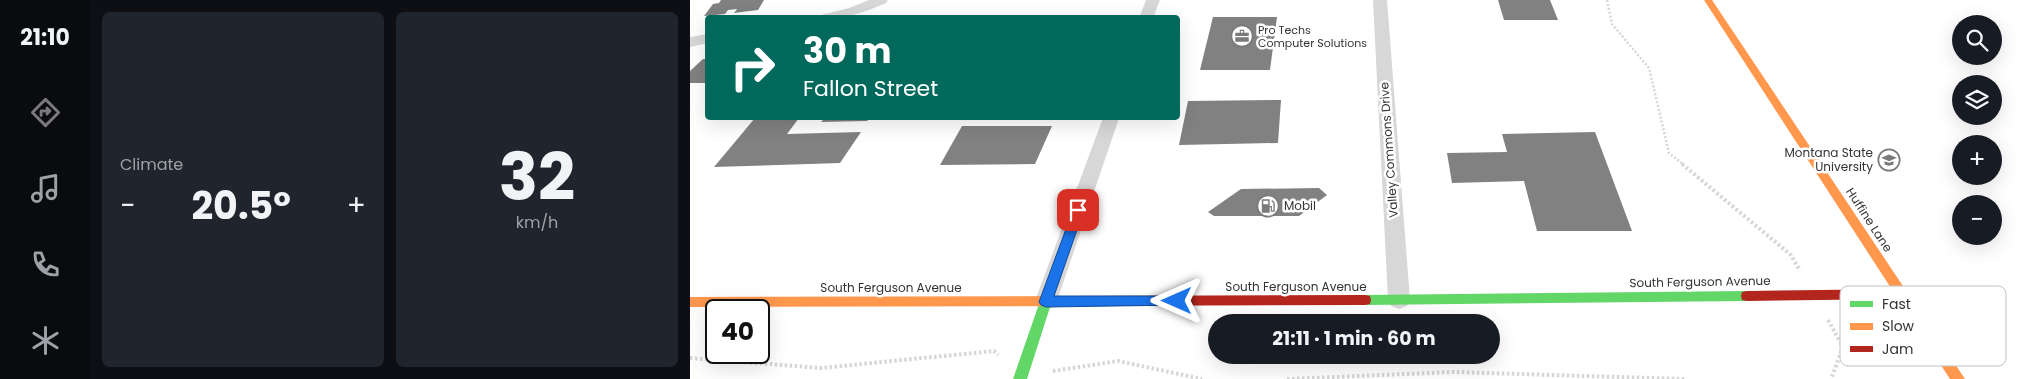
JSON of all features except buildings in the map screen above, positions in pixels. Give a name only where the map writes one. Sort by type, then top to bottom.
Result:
[{"type":"main road","name":"Huffine Lane","points":[[1708,0],[1896,286]]},
{"type":"main road","name":"South Ferguson Avenue","points":[[690,302],[1399,300],[1840,294]]},
{"type":"main road","points":[[1020,378],[1046,302]]},
{"type":"main road","name":"Huffine Lane","points":[[1949,366],[1958,379]]},
{"type":"street","points":[[838,15],[881,0]]},
{"type":"street","points":[[1147,15],[1153,0]]},
{"type":"street","name":"Valley Commons Drive","points":[[1380,0],[1399,300]]},
{"type":"street","points":[[690,42],[705,39]]},
{"type":"street","points":[[1046,302],[1110,120]]},
{"type":"path","points":[[1607,0],[1612,24],[1649,68],[1669,153],[1791,255],[1840,342]]},
{"type":"path","points":[[690,358],[821,368],[994,351],[1020,378],[1118,361],[1202,379]]},
{"type":"path","points":[[1831,379],[1840,355]]},
{"type":"path","points":[[1288,379],[1453,372],[1685,379]]},
{"type":"traffic: fast","points":[[1365,300],[1747,296]]},
{"type":"traffic: fast","points":[[1020,379],[1046,301]]},
{"type":"traffic: slow","points":[[1708,0],[1897,286]]},
{"type":"traffic: slow","points":[[690,302],[1072,301]]},
{"type":"traffic: slow","points":[[1949,366],[1958,379]]},
{"type":"traffic: jam","points":[[1747,296],[1840,295]]},
{"type":"traffic: jam","points":[[1072,301],[1365,300]]},
{"type":"place","name":"Pro Techs Computer Solutions","points":[[1242,36]]},
{"type":"place","name":"Montana State University","points":[[1889,160]]},
{"type":"place","name":"Mobil","points":[[1268,206]]},
{"type":"route","points":[[1078,210],[1046,302],[1177,301]]}]
